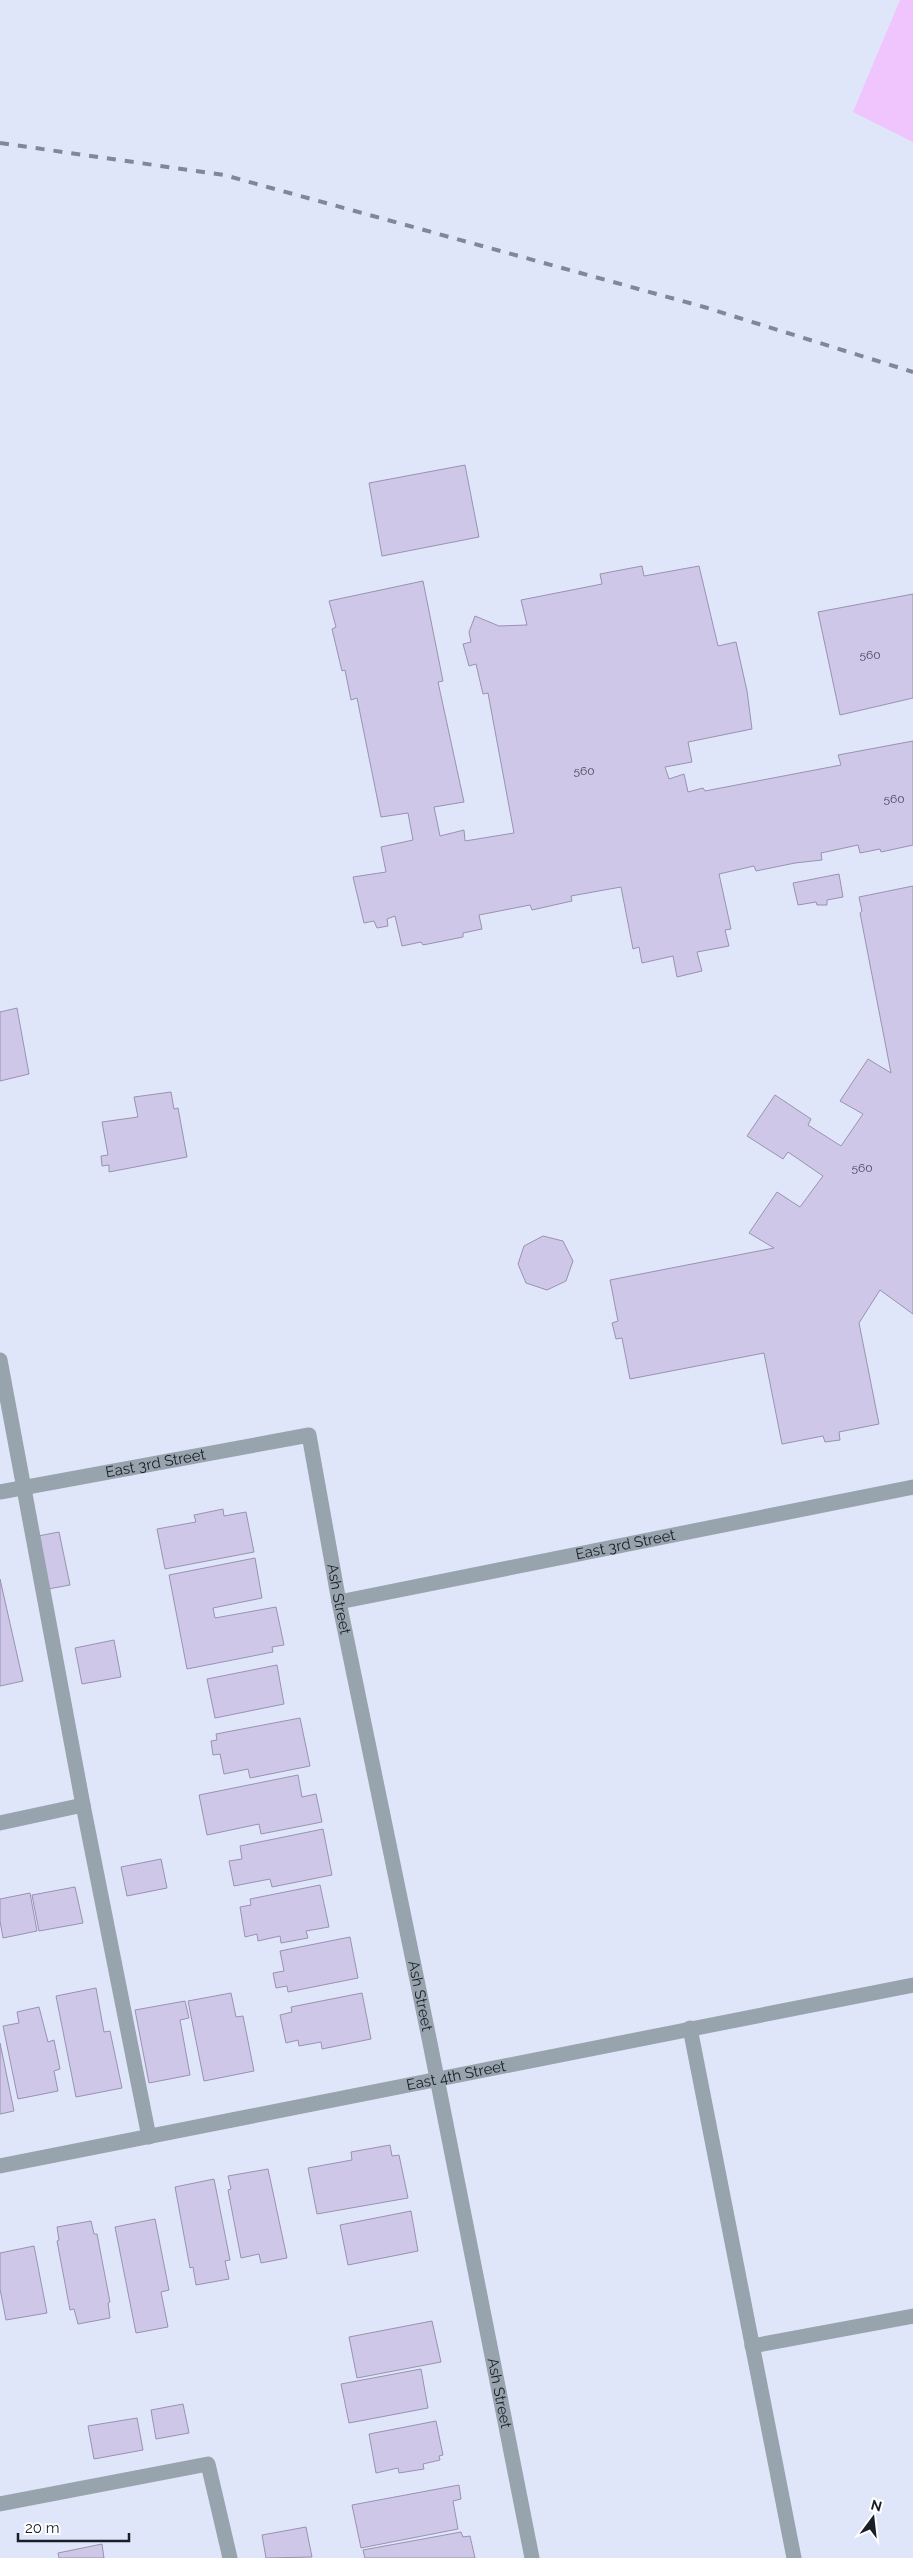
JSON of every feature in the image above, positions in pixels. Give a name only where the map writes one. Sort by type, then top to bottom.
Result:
[{"type":"street","points":[[0,1360],[83,1805],[149,2136]]},
{"type":"street","name":"East 3rd Street","points":[[0,1492],[309,1435]]},
{"type":"street","name":"Ash Street","points":[[309,1435],[339,1602],[438,2079],[532,2558]]},
{"type":"street","name":"East 3rd Street","points":[[339,1602],[913,1487]]},
{"type":"street","points":[[0,1823],[83,1805]]},
{"type":"street","name":"East 4th Street","points":[[0,2166],[913,1985]]},
{"type":"street","points":[[690,2028],[794,2558]]},
{"type":"street","points":[[752,2346],[913,2316]]},
{"type":"street","points":[[0,2504],[208,2464],[230,2558]]},
{"type":"shaded area","points":[[900,0],[913,0],[913,142],[853,112]]},
{"type":"building","points":[[465,465],[479,537],[382,556],[369,483]]},
{"type":"building","points":[[642,566],[644,576],[699,566],[718,646],[736,642],[747,691],[752,729],[688,742],[692,762],[665,767],[669,779],[684,774],[688,792],[703,788],[705,791],[841,765],[838,755],[913,741],[913,845],[881,852],[880,849],[860,853],[858,845],[821,853],[822,860],[756,871],[754,866],[719,874],[731,929],[725,930],[729,946],[697,952],[702,971],[677,977],[673,956],[642,963],[639,947],[633,949],[621,887],[571,896],[572,901],[532,910],[530,905],[479,915],[482,929],[463,933],[463,937],[423,945],[421,942],[402,946],[395,916],[387,919],[388,926],[377,928],[374,921],[364,923],[353,877],[386,872],[381,847],[413,840],[408,813],[381,817],[357,698],[351,700],[345,670],[342,671],[332,629],[336,627],[329,601],[423,581],[443,681],[438,682],[464,802],[434,807],[440,836],[464,830],[465,841],[514,833],[488,693],[483,694],[476,664],[469,666],[463,644],[471,642],[469,632],[475,616],[499,626],[527,625],[521,600],[602,584],[600,574]]},
{"type":"building","points":[[913,594],[913,698],[840,715],[818,612]]},
{"type":"building","points":[[839,874],[843,897],[827,900],[827,905],[817,905],[816,902],[798,905],[793,883]]},
{"type":"building","points":[[913,886],[913,1314],[880,1290],[859,1323],[879,1424],[839,1432],[840,1440],[825,1442],[823,1436],[782,1444],[764,1353],[630,1379],[622,1338],[616,1339],[612,1323],[618,1321],[610,1280],[774,1248],[749,1233],[777,1192],[800,1207],[823,1176],[788,1152],[783,1159],[747,1136],[775,1095],[811,1119],[808,1125],[841,1146],[863,1114],[840,1101],[868,1059],[891,1073],[860,913],[862,911],[859,897]]},
{"type":"building","points":[[17,1008],[29,1074],[0,1081],[0,1012]]},
{"type":"building","points":[[171,1092],[174,1109],[178,1108],[187,1157],[109,1172],[109,1165],[102,1166],[101,1156],[108,1155],[102,1122],[138,1117],[134,1097]]},
{"type":"building","points":[[543,1236],[563,1241],[573,1261],[566,1281],[547,1290],[526,1283],[518,1264],[524,1246]]},
{"type":"building","points":[[223,1509],[224,1516],[246,1512],[254,1552],[165,1569],[157,1529],[196,1522],[194,1515]]},
{"type":"building","points":[[59,1532],[70,1585],[48,1589],[38,1536]]},
{"type":"building","points":[[255,1558],[262,1598],[213,1608],[215,1618],[276,1607],[284,1645],[272,1647],[273,1652],[187,1669],[169,1575]]},
{"type":"building","points":[[0,1579],[23,1681],[0,1686]]},
{"type":"building","points":[[114,1640],[121,1677],[82,1684],[75,1648]]},
{"type":"building","points":[[277,1665],[284,1704],[215,1718],[207,1679]]},
{"type":"building","points":[[300,1718],[310,1766],[250,1778],[248,1769],[224,1774],[220,1754],[213,1755],[211,1741],[217,1740],[216,1734]]},
{"type":"building","points":[[298,1775],[302,1797],[316,1794],[322,1822],[261,1834],[259,1824],[207,1835],[199,1795]]},
{"type":"building","points":[[323,1829],[332,1875],[272,1887],[270,1879],[234,1886],[229,1861],[242,1859],[240,1846]]},
{"type":"building","points":[[161,1859],[167,1888],[127,1896],[121,1867]]},
{"type":"building","points":[[320,1885],[329,1927],[306,1931],[308,1938],[281,1943],[280,1936],[258,1941],[257,1934],[245,1937],[240,1907],[251,1905],[250,1899]]},
{"type":"building","points":[[75,1887],[83,1923],[39,1931],[32,1895]]},
{"type":"building","points":[[30,1893],[37,1931],[3,1938],[0,1921],[0,1899]]},
{"type":"building","points":[[350,1937],[358,1978],[288,1992],[287,1986],[276,1988],[273,1973],[284,1971],[280,1951]]},
{"type":"building","points":[[96,1988],[104,2032],[110,2031],[122,2088],[76,2097],[56,1996]]},
{"type":"building","points":[[231,1993],[236,2017],[243,2016],[254,2071],[204,2081],[188,2001]]},
{"type":"building","points":[[362,1993],[371,2039],[322,2049],[321,2042],[299,2046],[298,2040],[286,2043],[280,2015],[292,2012],[291,2007]]},
{"type":"building","points":[[185,2001],[189,2018],[180,2020],[190,2075],[149,2083],[135,2010]]},
{"type":"building","points":[[39,2007],[48,2042],[54,2040],[60,2069],[54,2071],[58,2091],[18,2099],[3,2026],[19,2023],[17,2012]]},
{"type":"building","points":[[0,2043],[14,2111],[0,2114]]},
{"type":"building","points":[[390,2145],[392,2156],[399,2155],[408,2198],[317,2214],[308,2168],[352,2160],[351,2152]]},
{"type":"building","points":[[268,2169],[287,2258],[261,2263],[259,2254],[241,2258],[228,2190],[231,2189],[228,2176]]},
{"type":"building","points":[[214,2179],[230,2260],[225,2261],[229,2279],[196,2285],[193,2267],[190,2268],[175,2187]]},
{"type":"building","points":[[411,2211],[418,2251],[348,2265],[340,2225]]},
{"type":"building","points":[[155,2219],[169,2290],[161,2292],[168,2327],[136,2333],[115,2227]]},
{"type":"building","points":[[91,2221],[94,2234],[97,2234],[110,2302],[108,2303],[110,2318],[78,2324],[74,2309],[70,2310],[57,2241],[59,2240],[57,2227]]},
{"type":"building","points":[[34,2246],[47,2313],[6,2320],[0,2289],[0,2253]]},
{"type":"building","points":[[432,2321],[441,2362],[357,2378],[349,2337]]},
{"type":"building","points":[[421,2369],[428,2408],[349,2423],[341,2384]]},
{"type":"building","points":[[183,2404],[189,2433],[156,2439],[151,2410]]},
{"type":"building","points":[[137,2418],[143,2450],[94,2459],[88,2426]]},
{"type":"building","points":[[436,2421],[443,2455],[439,2456],[440,2460],[423,2464],[424,2469],[399,2473],[398,2468],[376,2473],[369,2434]]},
{"type":"building","points":[[459,2485],[461,2499],[453,2501],[458,2529],[361,2548],[352,2505]]},
{"type":"building","points":[[306,2527],[312,2557],[266,2558],[262,2535]]},
{"type":"building","points":[[461,2532],[463,2537],[470,2536],[475,2558],[365,2558],[363,2550]]},
{"type":"building","points":[[102,2544],[104,2558],[59,2558],[58,2553]]},
{"type":"railway","points":[[0,143],[224,175],[704,307],[913,372]]}]
